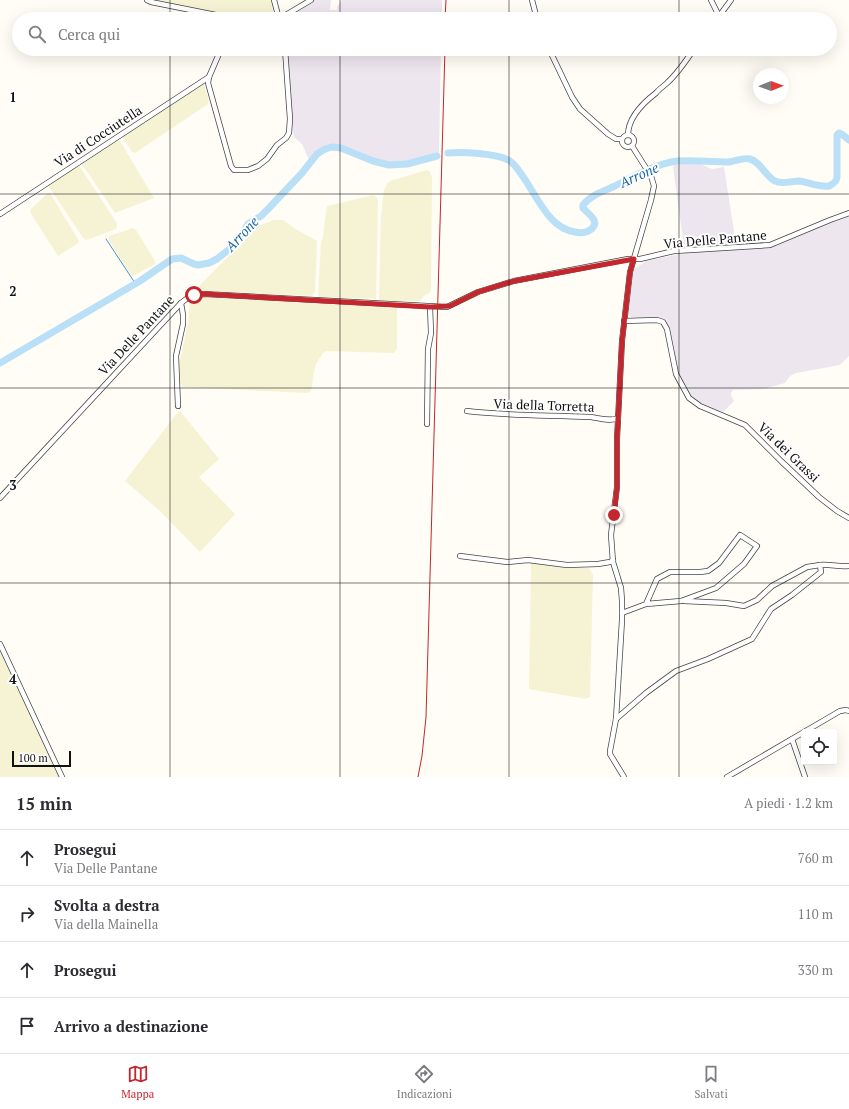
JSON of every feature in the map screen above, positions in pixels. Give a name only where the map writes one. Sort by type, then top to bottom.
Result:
[{"type":"street","points":[[148,0],[151,2],[197,12]]},
{"type":"street","points":[[274,0],[277,12]]},
{"type":"street","points":[[291,12],[311,0]]},
{"type":"street","points":[[532,0],[535,12]]},
{"type":"street","points":[[711,0],[716,12]]},
{"type":"street","points":[[722,12],[731,0]]},
{"type":"street","points":[[217,56],[208,81],[231,166],[234,170],[248,170],[258,166],[267,159],[277,145],[286,138],[289,133],[290,121],[285,56]]},
{"type":"street","points":[[552,56],[569,92],[580,110],[616,139],[622,139],[628,135],[631,121],[641,106],[667,83],[689,56]]},
{"type":"street","name":"Via di Cocciutella","points":[[0,214],[209,77]]},
{"type":"street","points":[[628,135],[634,140],[632,146]]},
{"type":"street","points":[[622,139],[622,143],[625,146],[632,146]]},
{"type":"street","points":[[624,777],[610,754],[616,719],[622,613],[621,588],[613,560],[611,535],[617,487],[618,418],[624,321],[630,272],[653,194],[654,182],[651,174],[632,146]]},
{"type":"street","name":"Via Delle Pantane","points":[[0,498],[190,296],[204,294],[430,307],[450,306],[478,292],[514,281],[640,259],[674,251],[770,245],[849,213]]},
{"type":"street","points":[[178,406],[176,356],[184,324],[182,303]]},
{"type":"street","points":[[427,424],[430,307]]},
{"type":"street","name":"Via dei Grassi","points":[[624,321],[657,320],[663,322],[667,329],[676,374],[689,398],[700,406],[745,425],[819,497],[849,518]]},
{"type":"street","name":"Via della Torretta","points":[[468,411],[510,415],[591,417],[614,420],[618,418]]},
{"type":"street","points":[[646,604],[657,579],[670,572],[700,572],[708,570],[719,563],[740,536],[757,546],[744,564],[716,588],[681,601]]},
{"type":"street","points":[[460,556],[507,562],[528,560],[566,564],[598,564],[613,560]]},
{"type":"street","points":[[622,613],[646,604],[681,601],[726,603],[744,606],[757,600],[772,586],[807,567],[829,564],[849,566]]},
{"type":"street","points":[[616,719],[676,671],[708,659],[752,639],[772,609],[821,572],[820,565]]},
{"type":"street","points":[[0,644],[62,777]]},
{"type":"street","points":[[809,729],[840,711],[849,711]]},
{"type":"street","points":[[727,777],[801,734]]},
{"type":"street","points":[[792,739],[805,777]]},
{"type":"shaded area","points":[[153,0],[271,0],[273,12],[212,12]]},
{"type":"shaded area","points":[[314,0],[331,0],[330,10],[337,10],[337,7],[342,0],[442,0],[442,12],[294,12]]},
{"type":"shaded area","points":[[287,56],[441,56],[439,153],[409,162],[391,164],[336,145],[320,149],[310,162],[302,144],[293,134]]},
{"type":"shaded area","points":[[200,84],[204,84],[209,101],[208,104],[135,153],[132,152],[123,138],[124,135]]},
{"type":"shaded area","points":[[117,141],[120,141],[154,198],[115,213],[82,164]]},
{"type":"shaded area","points":[[698,163],[712,169],[724,167],[736,244],[684,247],[673,167],[675,164]]},
{"type":"shaded area","points":[[75,166],[80,167],[116,222],[116,229],[87,240],[84,239],[49,187],[49,184]]},
{"type":"shaded area","points":[[427,170],[430,172],[432,177],[431,290],[420,301],[382,301],[379,299],[381,218],[384,190],[390,181]]},
{"type":"shaded area","points":[[48,193],[50,193],[79,241],[58,256],[30,212],[31,209]]},
{"type":"shaded area","points":[[374,195],[378,200],[376,299],[318,297],[321,242],[327,206]]},
{"type":"shaded area","points":[[849,215],[849,356],[840,365],[796,373],[790,376],[785,383],[764,389],[733,390],[731,395],[734,401],[723,412],[695,400],[691,396],[677,370],[673,344],[667,322],[656,317],[637,318],[628,315],[627,305],[633,270],[646,261],[690,252],[776,246]]},
{"type":"shaded area","points":[[274,220],[283,220],[317,241],[315,292],[312,296],[197,291],[201,284],[258,226]]},
{"type":"shaded area","points":[[133,228],[136,230],[155,261],[155,264],[133,276],[108,239],[109,236]]},
{"type":"shaded area","points":[[198,297],[397,308],[397,349],[393,353],[326,351],[316,364],[311,391],[307,393],[183,387],[180,383],[180,360],[188,323],[190,302]]},
{"type":"shaded area","points":[[180,411],[219,459],[199,477],[235,514],[200,552],[159,510],[125,481]]},
{"type":"shaded area","points":[[531,562],[569,568],[589,568],[593,575],[590,697],[586,699],[529,689]]},
{"type":"shaded area","points":[[0,650],[59,777],[0,777]]},
{"type":"waterway","name":"Arrone","points":[[448,153],[487,154],[510,161],[516,166],[542,208],[549,216],[565,229],[581,233],[588,231],[595,224],[593,218],[583,208],[583,205],[586,202],[598,194],[645,171],[661,165],[677,161],[726,162],[750,159],[757,163],[768,176],[778,182],[784,183],[799,181],[818,186],[829,186],[834,183],[837,178],[837,135],[839,133],[849,140]]},
{"type":"waterway","name":"Arrone","points":[[0,363],[140,281],[172,259],[181,258],[198,265],[209,263],[217,259],[232,247],[248,224],[261,216],[302,173],[317,154],[325,149],[332,147],[341,148],[373,161],[389,165],[407,164],[437,156]]},
{"type":"waterway","points":[[106,239],[135,283]]},
{"type":"railway","points":[[445,12],[446,0]]},
{"type":"railway","points":[[418,777],[426,717],[445,56]]},
{"type":"route","points":[[194,295],[204,294],[447,307],[478,292],[514,281],[634,259],[630,272],[622,341],[617,439],[617,487],[614,515]]}]
